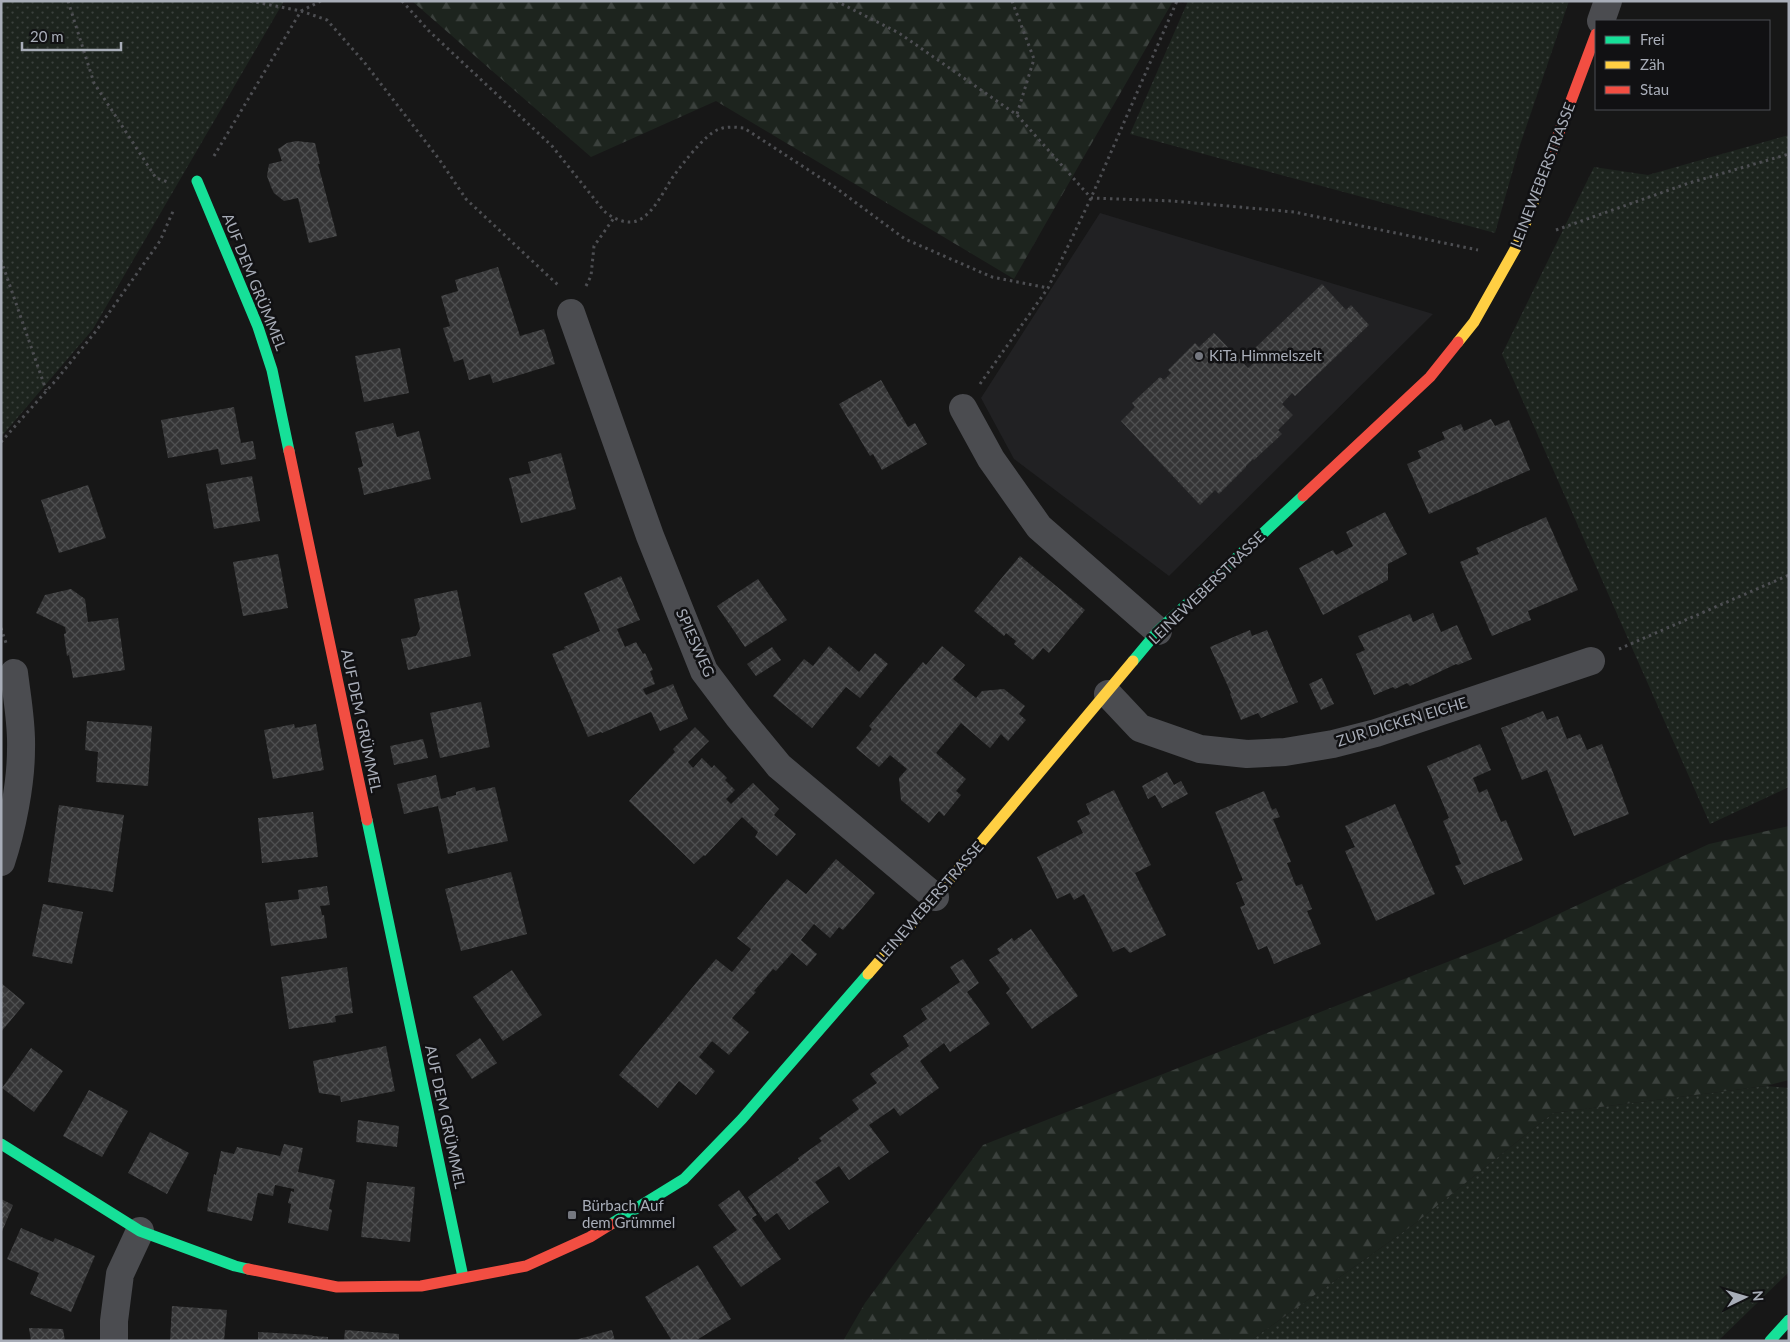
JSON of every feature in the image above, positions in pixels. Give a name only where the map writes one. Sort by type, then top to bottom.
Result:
[{"type":"street","points":[[1601,20],[1608,1]]},
{"type":"street","name":"LEINEWEBERSTRASSE","points":[[1,1144],[140,1231],[234,1266],[337,1287],[421,1286],[526,1266],[590,1237],[684,1180],[742,1119],[935,897],[1108,694],[1158,631],[1430,377],[1474,322],[1518,244],[1595,37]]},
{"type":"street","name":"AUF DEM GRÜMMEL","points":[[193,185],[258,327],[272,370],[463,1277]]},
{"type":"street","name":"SPIESWEG","points":[[571,313],[650,536],[704,672],[780,766],[832,812],[935,897]]},
{"type":"street","points":[[963,408],[991,459],[1039,527],[1158,631]]},
{"type":"street","name":"ZUR DICKEN EICHE","points":[[1108,694],[1140,728],[1200,750],[1247,754],[1284,752],[1333,744],[1376,733],[1590,661]]},
{"type":"street","points":[[1,862],[15,808],[21,750],[20,721],[14,673]]},
{"type":"street","points":[[114,1341],[114,1321],[120,1274],[140,1231]]},
{"type":"street","points":[[1770,1341],[1789,1320]]},
{"type":"path","points":[[68,1],[94,83],[156,178],[193,185]]},
{"type":"path","points":[[250,1],[300,11],[327,20],[364,62],[439,160],[466,199],[561,288]]},
{"type":"path","points":[[1,442],[46,390],[58,379],[102,324],[160,241],[176,204],[208,166],[300,11],[321,1]]},
{"type":"path","points":[[402,1],[429,31],[552,146],[604,211],[614,218],[632,222],[642,218],[657,204],[674,175],[706,136],[719,129],[731,126],[744,128],[836,188],[905,239],[992,277],[1048,288]]},
{"type":"path","points":[[836,1],[899,33],[1017,114],[1091,198],[1173,200],[1294,212],[1483,251],[1518,244],[1688,183],[1789,154]]},
{"type":"path","points":[[1012,1],[1034,59],[1017,114]]},
{"type":"path","points":[[963,408],[1048,288],[1091,198],[1178,1]]},
{"type":"path","points":[[571,313],[591,276],[594,246],[614,218]]},
{"type":"path","points":[[1,260],[46,390]]},
{"type":"path","points":[[1590,661],[1789,575]]},
{"type":"shaded area","name":"KiTa Himmelszelt","points":[[1100,213],[1433,314],[1169,576],[1014,459],[981,398]]},
{"type":"green space","points":[[1,1],[284,1],[93,329],[1,437]]},
{"type":"green space","points":[[412,1],[1173,1],[1014,279],[716,101],[591,157]]},
{"type":"green space","points":[[1188,1],[1569,1],[1520,145],[1495,233],[1130,134]]},
{"type":"green space","points":[[1789,135],[1789,787],[1710,824],[1502,354],[1594,167],[1648,175]]},
{"type":"green space","points":[[1789,826],[1789,1080],[1766,1086],[1553,1113],[1413,1225],[1250,1341],[843,1341],[865,1303],[983,1145],[1498,942],[1709,844]]},
{"type":"green space","points":[[1766,1086],[1789,1088],[1789,1272],[1718,1341],[1250,1341],[1413,1225],[1553,1113]]},
{"type":"building","points":[[296,141],[315,143],[320,164],[318,164],[337,236],[309,243],[298,198],[284,201],[274,193],[271,187],[267,176],[269,164],[282,161],[278,149],[287,143]]},
{"type":"building","points":[[498,267],[520,336],[544,329],[555,364],[493,383],[490,374],[469,380],[463,359],[454,362],[443,328],[450,326],[441,296],[458,291],[455,280]]},
{"type":"building","points":[[1322,284],[1346,310],[1351,305],[1369,325],[1295,396],[1292,393],[1282,404],[1293,415],[1278,430],[1282,434],[1253,459],[1219,494],[1215,490],[1200,505],[1121,421],[1135,407],[1132,403],[1160,377],[1164,380],[1171,373],[1168,370],[1195,343],[1199,347],[1214,333],[1248,368],[1259,358],[1252,351]]},
{"type":"building","points":[[400,348],[409,393],[364,402],[355,356]]},
{"type":"building","points":[[881,380],[908,427],[915,423],[927,444],[882,470],[873,454],[870,456],[839,404]]},
{"type":"building","points":[[234,407],[241,443],[253,441],[256,459],[221,465],[218,449],[168,458],[161,420]]},
{"type":"building","points":[[1491,419],[1495,426],[1509,420],[1530,470],[1429,514],[1407,464],[1421,458],[1418,451],[1445,439],[1442,432],[1461,424],[1464,431]]},
{"type":"building","points":[[393,423],[397,437],[419,431],[431,479],[364,495],[358,468],[363,466],[355,432]]},
{"type":"building","points":[[561,453],[576,509],[521,523],[509,478],[531,473],[528,462]]},
{"type":"building","points":[[252,476],[260,521],[214,529],[206,484]]},
{"type":"building","points":[[88,485],[106,538],[59,553],[41,500]]},
{"type":"building","points":[[1385,512],[1407,554],[1388,564],[1388,580],[1323,615],[1299,568],[1333,550],[1336,555],[1353,546],[1346,532]]},
{"type":"building","points":[[1546,517],[1578,590],[1528,611],[1531,620],[1492,636],[1460,562],[1479,554],[1476,548]]},
{"type":"building","points":[[278,554],[288,608],[243,616],[233,562]]},
{"type":"building","points":[[1020,556],[1085,610],[1049,653],[1043,648],[1033,660],[1014,644],[1016,641],[1006,633],[1004,636],[974,611]]},
{"type":"building","points":[[621,576],[640,620],[617,629],[625,647],[636,642],[643,654],[645,653],[653,670],[650,671],[655,684],[643,689],[646,695],[673,684],[688,719],[660,731],[651,712],[588,737],[552,654],[600,631],[584,593]]},
{"type":"building","points":[[758,579],[787,620],[745,647],[717,606]]},
{"type":"building","points":[[71,589],[85,599],[88,622],[118,618],[125,670],[73,678],[69,655],[67,656],[65,627],[36,613],[45,595]]},
{"type":"building","points":[[457,590],[471,656],[408,670],[401,639],[416,636],[420,629],[414,599]]},
{"type":"building","points":[[1433,613],[1441,632],[1457,625],[1472,659],[1458,665],[1456,664],[1410,686],[1407,683],[1395,689],[1393,687],[1374,695],[1356,654],[1365,650],[1358,636],[1410,614],[1413,622]]},
{"type":"building","points":[[1250,630],[1252,636],[1267,630],[1298,702],[1261,718],[1258,713],[1241,720],[1210,647]]},
{"type":"building","points":[[829,646],[859,672],[875,653],[888,664],[860,698],[846,687],[812,728],[773,696],[804,659],[813,666]]},
{"type":"building","points":[[942,646],[965,665],[953,679],[976,698],[982,691],[1004,689],[1025,706],[1019,714],[1026,720],[1008,741],[1001,734],[990,748],[961,723],[936,753],[966,779],[956,791],[961,795],[944,816],[939,811],[929,823],[901,800],[899,778],[907,769],[890,755],[879,767],[856,748],[872,729],[869,726],[923,662],[926,665]]},
{"type":"building","points":[[772,647],[781,660],[756,676],[747,664]]},
{"type":"building","points":[[1322,678],[1334,704],[1321,710],[1309,684]]},
{"type":"building","points":[[481,702],[490,747],[440,758],[430,713]]},
{"type":"building","points":[[1543,711],[1547,720],[1558,716],[1567,739],[1580,734],[1587,750],[1602,744],[1629,814],[1574,836],[1547,770],[1522,780],[1501,728]]},
{"type":"building","points":[[87,721],[152,726],[148,786],[96,782],[98,752],[85,750]]},
{"type":"building","points":[[294,724],[295,728],[316,724],[324,770],[273,779],[264,730]]},
{"type":"building","points":[[695,727],[709,741],[688,762],[693,768],[702,758],[712,768],[714,765],[727,778],[725,780],[735,790],[726,799],[731,804],[753,783],[779,809],[774,815],[796,834],[777,856],[755,837],[758,832],[742,817],[705,856],[694,864],[629,801],[675,752],[673,749]]},
{"type":"building","points":[[423,739],[428,758],[394,765],[390,746]]},
{"type":"building","points":[[1480,744],[1491,770],[1473,778],[1479,793],[1487,789],[1501,822],[1506,820],[1523,860],[1464,885],[1455,866],[1461,864],[1443,821],[1449,818],[1427,766]]},
{"type":"building","points":[[1167,772],[1174,785],[1181,781],[1188,794],[1162,808],[1155,795],[1148,799],[1142,786]]},
{"type":"building","points":[[436,775],[441,799],[456,795],[456,792],[475,787],[476,791],[495,787],[508,841],[448,854],[438,806],[404,814],[397,784]]},
{"type":"building","points":[[1114,790],[1151,865],[1135,873],[1166,935],[1130,953],[1124,947],[1113,952],[1084,894],[1074,900],[1070,893],[1057,899],[1037,857],[1083,833],[1077,821],[1090,814],[1086,804]]},
{"type":"building","points":[[1264,791],[1272,810],[1276,808],[1280,817],[1273,819],[1291,862],[1287,863],[1296,886],[1302,884],[1312,909],[1307,911],[1321,944],[1274,964],[1267,946],[1258,950],[1240,907],[1245,905],[1236,883],[1243,880],[1215,812]]},
{"type":"building","points":[[1395,804],[1435,894],[1376,921],[1345,851],[1355,847],[1345,826]]},
{"type":"building","points":[[59,805],[124,815],[113,892],[48,882]]},
{"type":"building","points":[[313,812],[318,857],[262,863],[258,818]]},
{"type":"building","points":[[836,859],[875,893],[843,930],[839,927],[830,938],[814,924],[801,940],[817,954],[807,966],[792,953],[776,971],[773,969],[754,991],[756,992],[732,1018],[749,1032],[729,1055],[712,1041],[699,1057],[715,1071],[696,1095],[679,1081],[658,1108],[619,1075],[716,959],[732,972],[751,949],[737,938],[787,879],[806,894]]},
{"type":"building","points":[[511,872],[527,934],[461,951],[445,889]]},
{"type":"building","points":[[327,886],[330,905],[320,906],[322,915],[324,915],[327,938],[271,946],[265,903],[299,899],[298,890]]},
{"type":"building","points":[[43,904],[83,912],[72,964],[32,956]]},
{"type":"building","points":[[1031,929],[1078,996],[1032,1029],[1006,993],[1010,989],[989,960],[1000,953],[997,949],[1012,938],[1014,941]]},
{"type":"building","points":[[963,959],[979,983],[967,992],[990,1024],[950,1052],[944,1043],[920,1061],[939,1088],[900,1116],[894,1108],[869,1125],[889,1152],[849,1180],[839,1166],[815,1182],[829,1202],[789,1230],[777,1213],[765,1222],[748,1197],[799,1160],[798,1158],[822,1141],[819,1138],[859,1109],[852,1100],[877,1083],[870,1074],[909,1046],[903,1036],[927,1019],[921,1009],[960,982],[950,967]]},
{"type":"building","points":[[347,967],[353,1013],[335,1016],[336,1022],[289,1029],[281,977]]},
{"type":"building","points":[[512,970],[542,1015],[503,1041],[473,997]]},
{"type":"building","points":[[1,983],[25,1003],[1,1032]]},
{"type":"building","points":[[480,1038],[497,1063],[472,1079],[456,1055]]},
{"type":"building","points":[[386,1046],[395,1091],[341,1102],[340,1096],[319,1093],[313,1061]]},
{"type":"building","points":[[31,1048],[63,1071],[34,1112],[2,1088]]},
{"type":"building","points":[[89,1090],[128,1111],[102,1157],[63,1136]]},
{"type":"building","points":[[358,1120],[399,1126],[397,1147],[356,1142]]},
{"type":"building","points":[[150,1132],[189,1153],[167,1194],[128,1173]]},
{"type":"building","points":[[284,1144],[303,1148],[298,1172],[335,1180],[329,1209],[332,1210],[328,1231],[288,1223],[291,1204],[288,1203],[291,1191],[294,1192],[294,1189],[275,1185],[273,1196],[258,1193],[252,1221],[207,1211],[214,1174],[216,1175],[221,1151],[234,1154],[237,1147],[280,1156]]},
{"type":"building","points":[[367,1182],[415,1187],[410,1242],[361,1237]]},
{"type":"building","points":[[739,1190],[757,1215],[752,1218],[781,1259],[741,1287],[713,1247],[737,1230],[718,1205]]},
{"type":"building","points":[[1,1199],[13,1205],[1,1234]]},
{"type":"building","points":[[21,1228],[53,1242],[55,1238],[95,1256],[71,1312],[30,1294],[39,1273],[7,1259]]},
{"type":"building","points":[[698,1265],[731,1319],[695,1341],[672,1341],[645,1297]]},
{"type":"building","points":[[172,1306],[227,1310],[224,1341],[170,1341]]},
{"type":"building","points":[[29,1328],[63,1329],[65,1341],[31,1341]]},
{"type":"building","points":[[345,1330],[399,1334],[399,1341],[344,1341]]},
{"type":"building","points":[[612,1330],[615,1341],[575,1341],[575,1340]]},
{"type":"building","points":[[258,1332],[328,1337],[328,1341],[258,1341]]},
{"type":"traffic: fast","points":[[197,181],[258,327],[272,370],[289,451]]},
{"type":"traffic: fast","points":[[1133,661],[1158,631],[1303,496]]},
{"type":"traffic: fast","points":[[367,820],[463,1277]]},
{"type":"traffic: fast","points":[[611,1224],[684,1179],[742,1119],[868,974]]},
{"type":"traffic: fast","points":[[1,1144],[140,1231],[248,1269]]},
{"type":"traffic: fast","points":[[1770,1341],[1789,1320]]},
{"type":"traffic: slow","points":[[1458,342],[1474,322],[1518,244],[1548,162]]},
{"type":"traffic: slow","points":[[868,974],[1133,661]]},
{"type":"traffic: jam","points":[[1548,162],[1595,37]]},
{"type":"traffic: jam","points":[[1303,496],[1430,377],[1458,342]]},
{"type":"traffic: jam","points":[[289,451],[367,820]]},
{"type":"traffic: jam","points":[[248,1269],[337,1287],[421,1286],[526,1266],[590,1237],[611,1224]]},
{"type":"place","name":"KiTa Himmelszelt","points":[[1199,356]]},
{"type":"place","name":"Bürbach Auf dem Grümmel","points":[[572,1215]]}]
